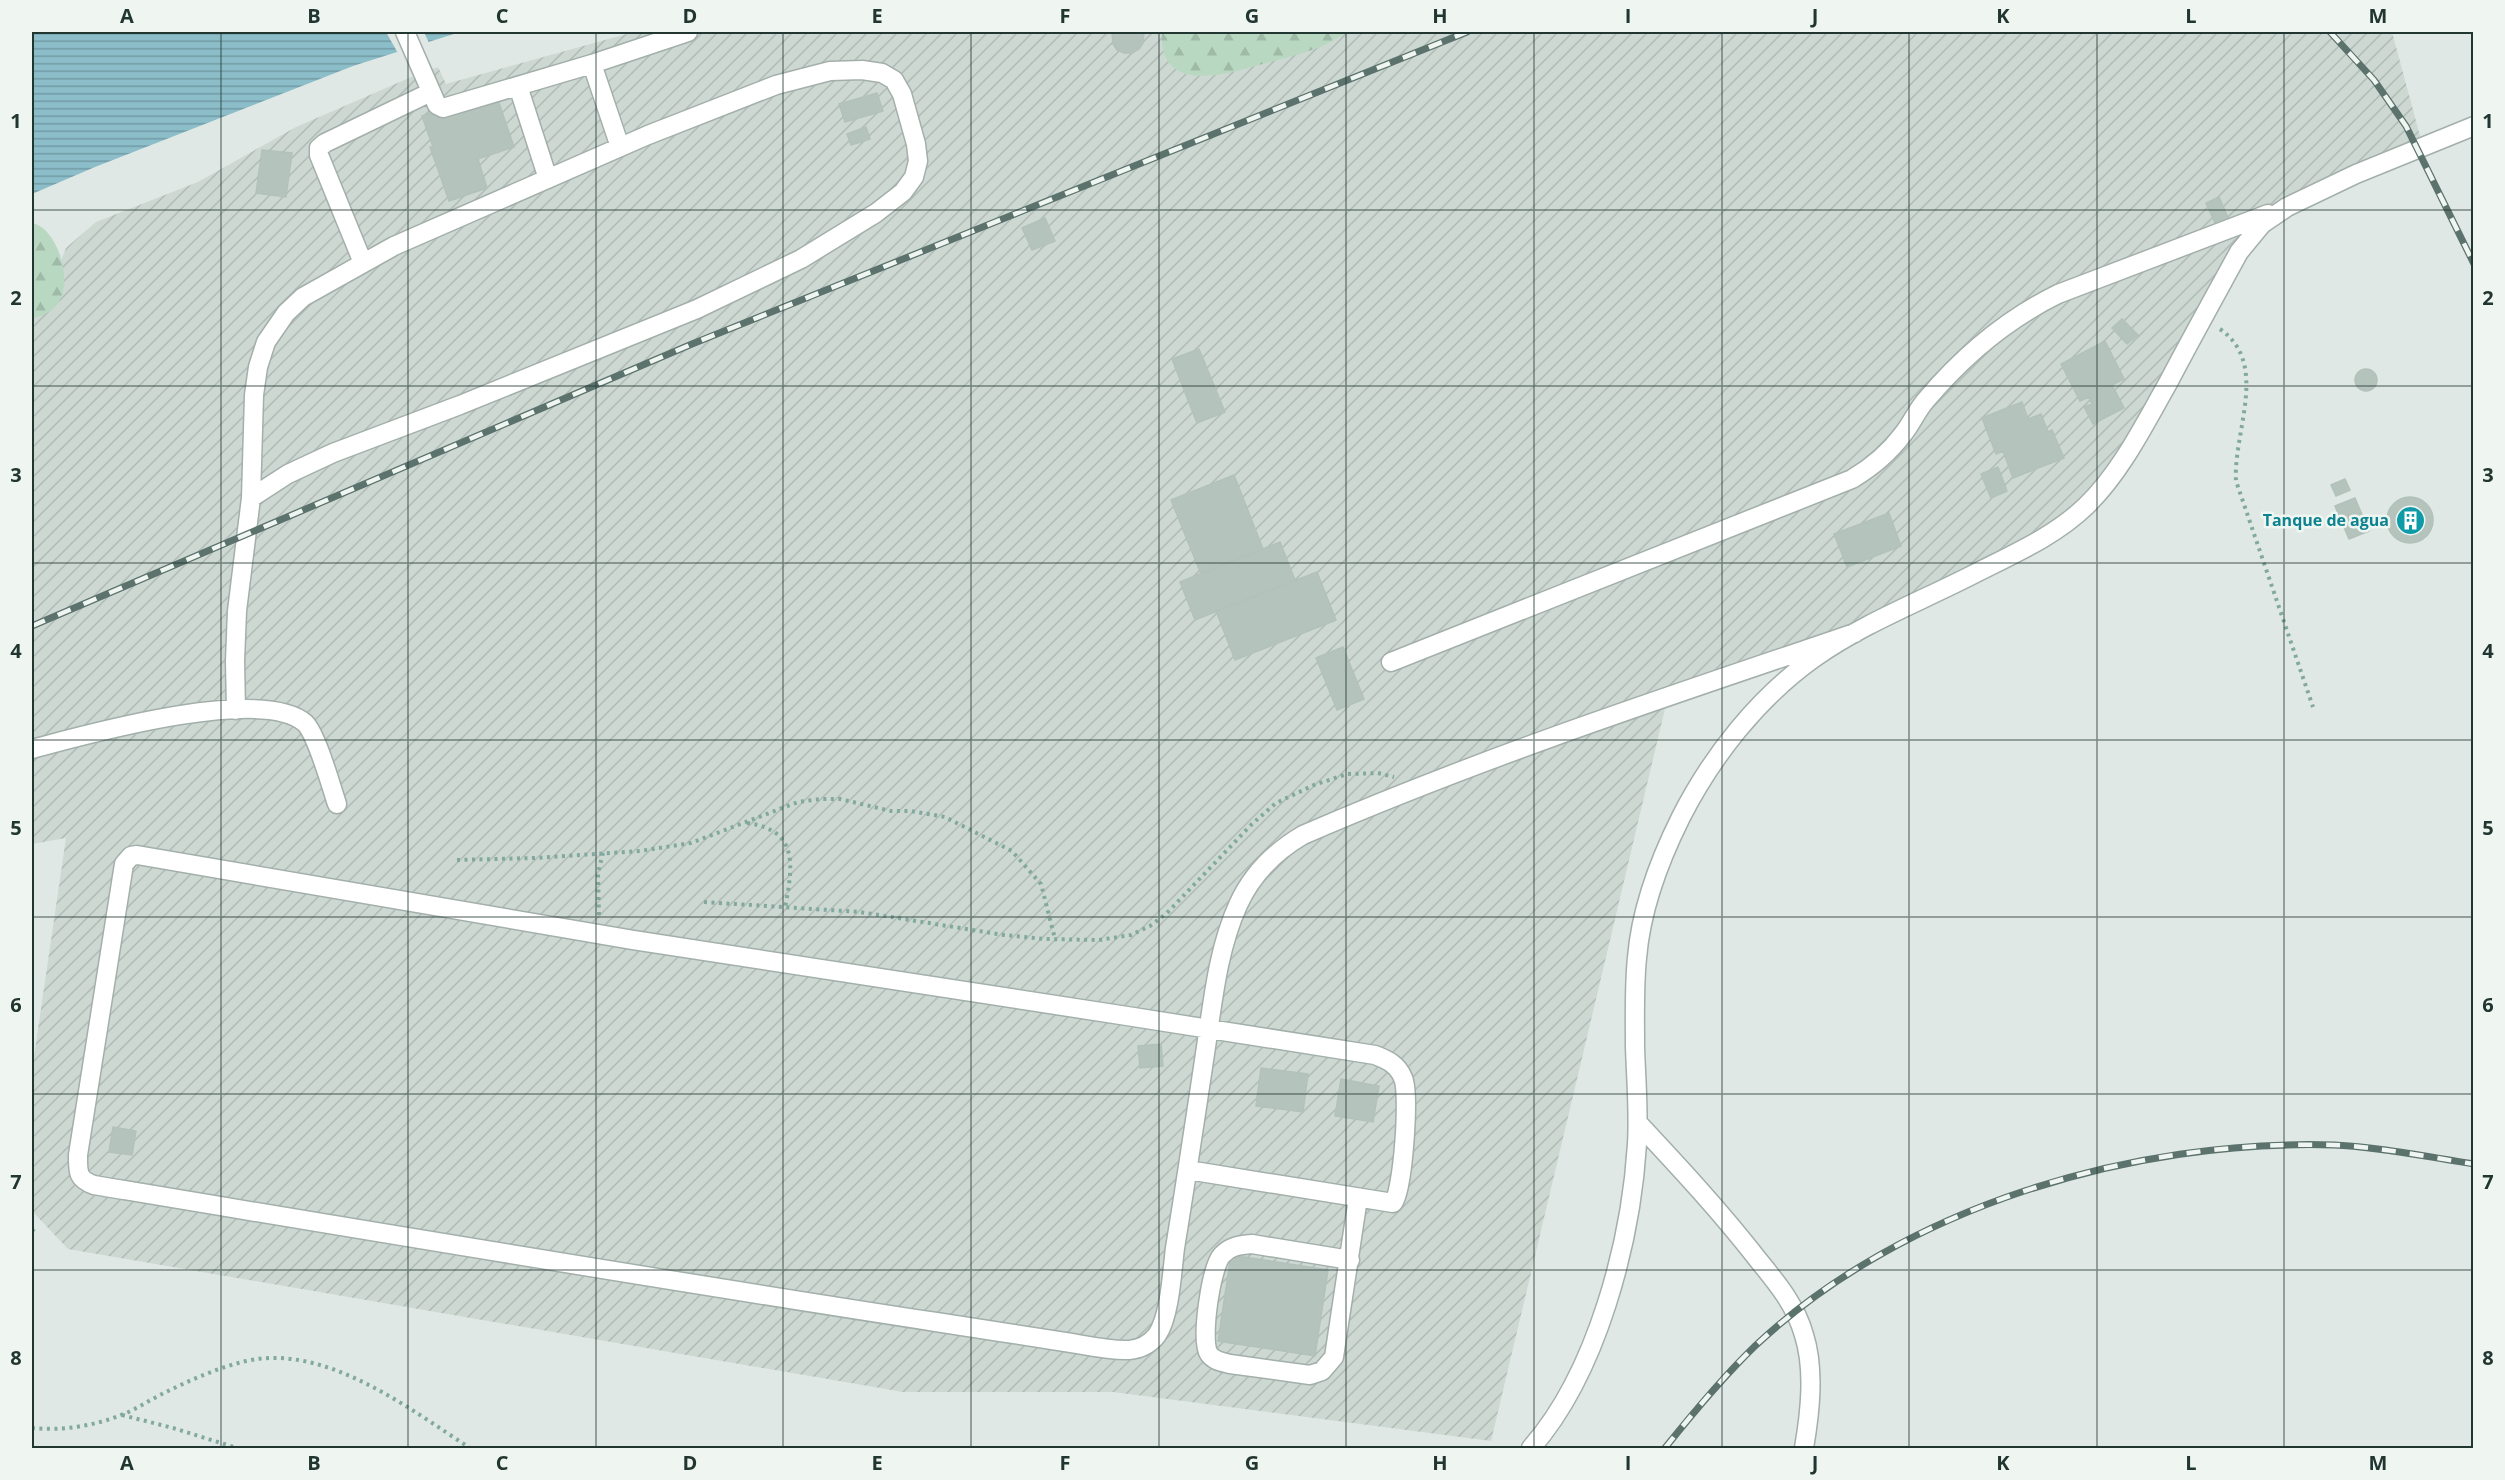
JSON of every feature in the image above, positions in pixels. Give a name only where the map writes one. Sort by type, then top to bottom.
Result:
[{"type":"street","points":[[405,32],[437,105],[443,108],[592,64],[688,32]]},
{"type":"street","points":[[592,64],[620,147]]},
{"type":"street","points":[[236,710],[237,611],[251,498],[254,395],[258,366],[266,342],[286,313],[303,297],[394,246],[620,147],[776,85],[830,71],[862,70],[882,73],[894,80],[902,94],[916,144],[918,161],[914,177],[903,192],[876,213],[826,245],[748,286],[598,350],[333,453],[288,474],[251,498]]},
{"type":"street","points":[[518,86],[548,179]]},
{"type":"street","points":[[363,263],[319,155],[319,148],[324,143],[431,92]]},
{"type":"street","points":[[1391,662],[1852,479],[1883,457],[1903,434],[1925,401],[1956,368],[1984,341],[2025,311],[2058,294],[2287,207],[2356,174],[2474,126]]},
{"type":"street","points":[[1531,1449],[1556,1415],[1572,1385],[1604,1312],[1627,1224],[1635,1171],[1638,1124],[1635,1050],[1637,957],[1653,880],[1682,816],[1702,780],[1750,716],[1783,683],[1815,657],[1855,633],[2032,544],[2067,523],[2087,505],[2124,460],[2239,252],[2262,224],[2287,207]]},
{"type":"street","points":[[1188,1170],[1388,1203],[1396,1200],[1407,1110],[1406,1086],[1398,1068],[1390,1061],[1376,1055],[1209,1029],[600,934],[294,883],[150,856],[131,856],[124,864],[78,1155],[79,1175],[84,1181],[94,1185],[410,1238],[1125,1350],[1145,1346],[1159,1332],[1164,1321],[1209,1029],[1222,951],[1237,907],[1258,871],[1285,846],[1304,835],[1419,788],[1551,736],[1855,633]]},
{"type":"street","points":[[32,748],[144,722],[236,710],[281,712],[304,723],[312,733],[338,804]]},
{"type":"street","points":[[1638,1124],[1722,1213],[1777,1284],[1798,1317],[1804,1332],[1809,1359],[1809,1408],[1804,1449]]},
{"type":"street","points":[[1350,1260],[1252,1244],[1240,1245],[1227,1251],[1217,1263],[1214,1274],[1204,1340],[1210,1356],[1241,1366],[1310,1376],[1322,1371],[1334,1357],[1350,1260],[1358,1198]]},
{"type":"path","points":[[2203,318],[2230,336],[2245,365],[2247,396],[2237,445],[2236,481],[2313,707]]},
{"type":"path","points":[[704,902],[860,912],[1004,935],[1099,940],[1120,937],[1131,935],[1150,926],[1167,914],[1252,824],[1276,803],[1314,784],[1347,774],[1378,773],[1388,774],[1419,788]]},
{"type":"path","points":[[457,860],[640,851],[691,843],[798,802],[840,799],[891,811],[911,811],[945,817],[1002,845],[1020,858],[1041,884],[1056,939]]},
{"type":"path","points":[[746,822],[766,826],[776,832],[788,849],[790,880],[785,908]]},
{"type":"path","points":[[600,934],[598,873],[603,853]]},
{"type":"path","points":[[32,1231],[37,1226]]},
{"type":"path","points":[[32,1428],[83,1426],[122,1415],[207,1374],[248,1360],[284,1359],[318,1364],[350,1376],[389,1396],[470,1449]]},
{"type":"path","points":[[122,1415],[237,1449]]},
{"type":"shaded area","points":[[634,32],[2392,32],[2423,147],[2262,224],[2087,505],[1935,594],[1668,696],[1491,1441],[1113,1392],[903,1392],[68,1249],[32,1211],[32,1070],[66,838],[32,844],[32,319],[39,317],[62,271],[62,258],[66,248],[96,222],[198,182],[296,127],[409,78],[438,67],[446,84]]},
{"type":"green space","points":[[1162,32],[1349,32],[1322,46],[1293,56],[1228,73],[1195,76],[1181,72],[1170,64],[1164,51]]},
{"type":"green space","points":[[32,223],[41,227],[55,243],[63,266],[64,289],[53,309],[32,319]]},
{"type":"water","points":[[32,32],[460,32],[353,66],[32,194]]},
{"type":"pier","points":[[386,32],[424,32],[430,45],[399,55]]},
{"type":"building","points":[[1112,32],[1144,32],[1143,43],[1132,53],[1124,53],[1117,50],[1113,44]]},
{"type":"building","points":[[877,93],[883,111],[845,122],[839,104]]},
{"type":"building","points":[[497,97],[514,147],[478,159],[487,188],[449,201],[422,116],[453,105]]},
{"type":"building","points":[[866,127],[870,139],[851,145],[847,134]]},
{"type":"building","points":[[262,150],[292,153],[286,197],[256,193]]},
{"type":"building","points":[[2219,197],[2229,220],[2216,225],[2206,203]]},
{"type":"building","points":[[1045,218],[1055,241],[1032,250],[1022,228]]},
{"type":"building","points":[[2122,319],[2138,335],[2127,344],[2112,328]]},
{"type":"building","points":[[2105,341],[2124,379],[2112,385],[2124,408],[2093,424],[2084,407],[2092,404],[2089,397],[2080,401],[2061,364]]},
{"type":"building","points":[[1199,349],[1225,412],[1197,423],[1172,359]]},
{"type":"building","points":[[2366,369],[2374,372],[2377,380],[2374,388],[2366,391],[2358,388],[2355,380],[2358,372]]},
{"type":"building","points":[[2022,402],[2028,419],[2041,414],[2048,432],[2052,430],[2064,458],[2013,478],[2003,451],[1996,454],[1982,418]]},
{"type":"building","points":[[1998,467],[2007,491],[1991,498],[1981,474]]},
{"type":"building","points":[[1234,475],[1263,549],[1201,574],[1171,500]]},
{"type":"building","points":[[2345,479],[2350,490],[2336,496],[2331,485]]},
{"type":"building","name":"Tanque de agua","points":[[2410,497],[2419,498],[2427,503],[2432,511],[2432,529],[2427,537],[2419,542],[2410,543],[2401,542],[2393,537],[2388,529],[2387,520],[2388,511],[2393,503],[2401,498]]},
{"type":"building","points":[[2355,498],[2369,531],[2349,539],[2335,506]]},
{"type":"building","points":[[1889,513],[1901,546],[1847,567],[1834,534]]},
{"type":"building","points":[[1280,542],[1295,580],[1195,620],[1180,582]]},
{"type":"building","points":[[1317,572],[1336,620],[1235,660],[1216,611]]},
{"type":"building","points":[[1343,647],[1364,699],[1337,710],[1316,658]]},
{"type":"building","points":[[1161,1044],[1163,1066],[1140,1068],[1138,1046]]},
{"type":"building","points":[[1261,1068],[1308,1074],[1303,1112],[1256,1106]]},
{"type":"building","points":[[1341,1079],[1379,1086],[1373,1122],[1335,1116]]},
{"type":"building","points":[[113,1127],[136,1131],[132,1155],[109,1152]]},
{"type":"building","points":[[1231,1255],[1328,1270],[1315,1356],[1218,1341]]},
{"type":"railway","points":[[32,626],[692,344],[1467,32]]},
{"type":"railway","points":[[2330,32],[2374,80],[2406,126],[2474,264]]},
{"type":"railway","points":[[1665,1448],[1743,1358],[1814,1297],[1880,1255],[1951,1219],[2025,1191],[2102,1169],[2180,1154],[2258,1146],[2351,1146],[2474,1164]]},
{"type":"place","name":"Tanque de agua","points":[[2410,520]]}]
